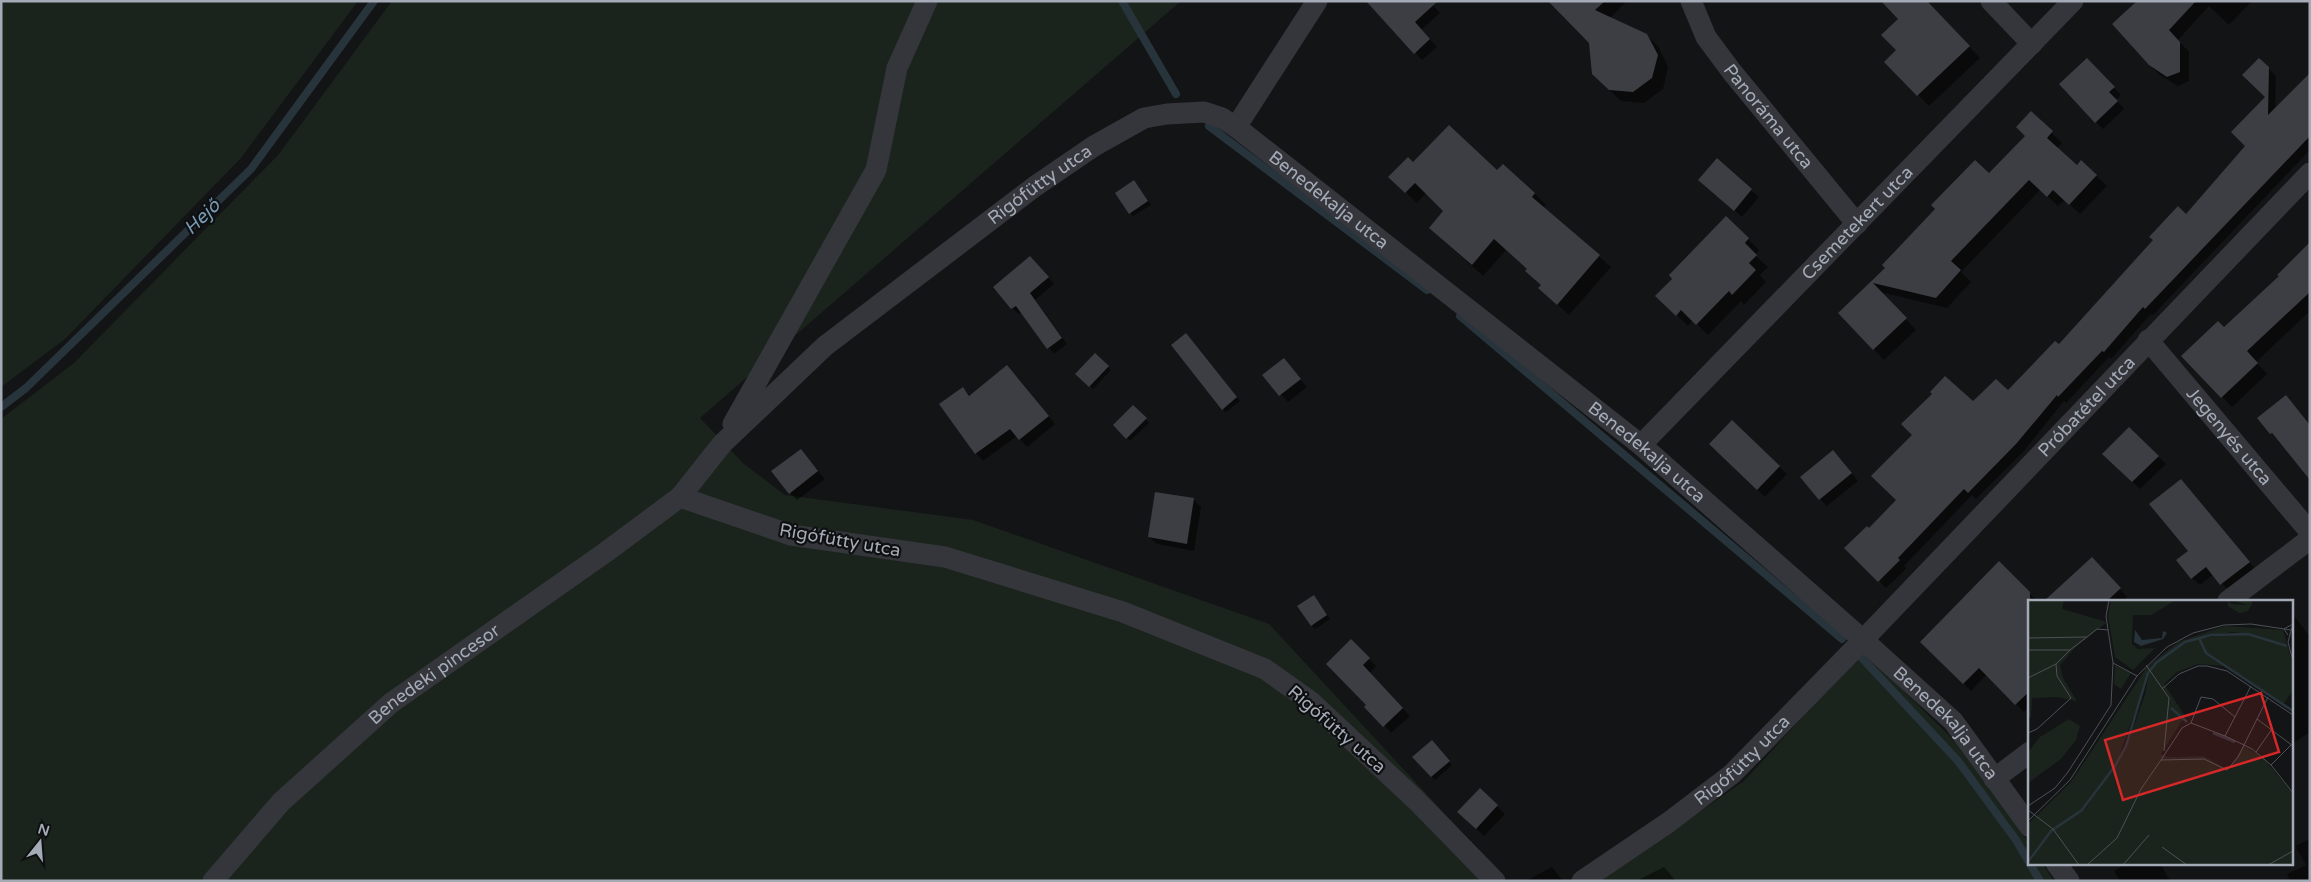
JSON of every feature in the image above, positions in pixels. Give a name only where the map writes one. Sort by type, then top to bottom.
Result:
[{"type":"street","points":[[722,444],[876,170],[897,68],[927,1]]},
{"type":"street","points":[[1229,122],[1317,1]]},
{"type":"street","name":"Panoráma utca","points":[[1691,1],[1706,37],[1857,224]]},
{"type":"street","points":[[1991,1],[2032,44]]},
{"type":"street","name":"Csemetekert utca","points":[[1641,445],[2073,1]]},
{"type":"street","name":"Rigófütty utca","points":[[1229,122],[1204,112],[1144,118],[1094,146],[1034,187],[825,346],[722,444],[680,497],[791,535],[945,557],[1123,612],[1265,669],[1310,702],[1417,801],[1495,881]]},
{"type":"street","name":"Benedekalja utca","points":[[1229,122],[1641,445],[1863,640],[1953,721],[2028,825]]},
{"type":"street","name":"Próbatétel utca","points":[[1863,640],[2148,340],[2310,173]]},
{"type":"street","name":"Jegenyés utca","points":[[2148,340],[2310,532]]},
{"type":"street","name":"Benedeki pincesor","points":[[213,881],[281,802],[391,703],[606,552],[680,497]]},
{"type":"street","points":[[2229,600],[2310,539]]},
{"type":"street","name":"Rigófütty utca","points":[[1582,881],[1670,822],[1732,774],[1863,640]]},
{"type":"street","points":[[1994,779],[2028,754]]},
{"type":"street","points":[[2057,864],[2069,881]]},
{"type":"shaded area","points":[[1,1],[358,1],[241,158],[65,339],[1,387]]},
{"type":"shaded area","points":[[392,1],[1181,1],[700,418],[744,464],[785,495],[973,520],[1269,624],[1507,881],[1,881],[1,419],[74,363],[279,154]]},
{"type":"shaded area","points":[[1863,651],[1969,755],[2028,842],[2028,864],[2043,864],[2054,881],[1600,881],[1744,781]]},
{"type":"building","points":[[1366,1],[1438,1],[1415,22],[1430,39],[1414,54]]},
{"type":"building","points":[[1548,1],[1605,1],[1595,10],[1647,34],[1658,55],[1652,78],[1633,92],[1609,90],[1592,74],[1589,43]]},
{"type":"building","points":[[1881,1],[1927,1],[1970,46],[1917,96],[1884,62],[1896,50],[1881,35],[1898,19]]},
{"type":"building","points":[[2137,1],[2196,1],[2169,30],[2180,42],[2180,72],[2167,77],[2149,65],[2112,24]]},
{"type":"building","points":[[2087,58],[2115,87],[2109,92],[2118,101],[2095,123],[2059,84]]},
{"type":"building","points":[[2259,58],[2269,67],[2268,115],[2310,73],[2310,136],[2145,309],[2143,307],[2104,352],[2102,351],[2058,397],[2057,395],[2016,444],[1968,493],[1964,489],[1898,558],[1900,560],[1878,582],[1844,548],[1867,526],[1869,528],[1896,500],[1871,476],[1912,435],[1901,424],[1932,394],[1930,392],[1945,376],[1973,401],[1996,379],[2008,390],[2055,341],[2059,344],[2153,240],[2149,237],[2178,206],[2186,214],[2245,146],[2231,132],[2265,97],[2242,75]]},
{"type":"building","points":[[2031,111],[2053,131],[2047,138],[2077,165],[2081,160],[2097,175],[2069,205],[2053,190],[2047,197],[2029,180],[1951,261],[1961,270],[1936,298],[1873,283],[1907,318],[1873,350],[1838,313],[1885,268],[1882,265],[1935,209],[1931,205],[1975,160],[1989,173],[2025,136],[2016,127]]},
{"type":"building","points":[[1449,125],[1497,170],[1503,164],[1535,193],[1532,197],[1600,255],[1557,305],[1538,288],[1541,285],[1525,271],[1527,269],[1494,239],[1472,265],[1429,228],[1443,211],[1415,183],[1405,193],[1388,177],[1408,157],[1413,162]]},
{"type":"building","points":[[1717,158],[1752,189],[1734,211],[1698,180]]},
{"type":"building","points":[[1134,180],[1148,201],[1129,214],[1115,193]]},
{"type":"building","points":[[1726,216],[1749,238],[1745,243],[1757,255],[1749,263],[1756,270],[1732,295],[1729,291],[1696,325],[1681,310],[1676,316],[1655,296],[1672,279],[1669,275]]},
{"type":"building","points":[[2310,242],[2310,292],[2247,351],[2258,363],[2221,398],[2181,356],[2218,321],[2224,327],[2279,276],[2277,275]]},
{"type":"building","points":[[1030,256],[1049,277],[1030,293],[1062,338],[1047,349],[1016,306],[1011,309],[993,287]]},
{"type":"building","points":[[1186,333],[1237,397],[1222,410],[1171,345]]},
{"type":"building","points":[[1095,353],[1109,366],[1089,387],[1075,374]]},
{"type":"building","points":[[1284,358],[1301,379],[1279,396],[1262,375]]},
{"type":"building","points":[[1007,365],[1049,416],[1019,440],[1010,429],[975,454],[939,404],[963,387],[969,396]]},
{"type":"building","points":[[2286,395],[2310,425],[2310,480],[2272,433],[2270,434],[2257,418]]},
{"type":"building","points":[[1133,405],[1147,418],[1126,439],[1113,425]]},
{"type":"building","points":[[1732,420],[1780,466],[1757,490],[1709,444]]},
{"type":"building","points":[[2129,427],[2159,456],[2132,482],[2102,454]]},
{"type":"building","points":[[801,449],[818,471],[789,494],[771,471]]},
{"type":"building","points":[[1833,450],[1852,473],[1819,500],[1800,477]]},
{"type":"building","points":[[2181,479],[2250,562],[2220,585],[2206,567],[2191,579],[2176,560],[2188,551],[2149,504]]},
{"type":"building","points":[[1155,492],[1194,498],[1187,544],[1148,537]]},
{"type":"building","points":[[2092,557],[2121,588],[2108,600],[2045,600]]},
{"type":"building","points":[[1999,561],[2030,592],[2030,600],[2028,600],[2028,693],[2015,705],[1979,668],[1963,684],[1920,642]]},
{"type":"building","points":[[1314,595],[1327,615],[1311,626],[1297,606]]},
{"type":"building","points":[[1351,639],[1370,658],[1363,665],[1403,708],[1383,727],[1364,707],[1366,705],[1326,664]]},
{"type":"building","points":[[1432,740],[1450,761],[1431,777],[1412,757]]},
{"type":"building","points":[[1480,788],[1498,805],[1476,829],[1457,812]]},
{"type":"waterway","name":"Hejő","points":[[1,407],[26,388],[251,169],[374,1]]},
{"type":"waterway","points":[[1122,1],[1176,94]]},
{"type":"waterway","points":[[1209,126],[1427,290]]},
{"type":"waterway","points":[[1460,316],[1842,639]]},
{"type":"waterway","points":[[1861,657],[1958,761],[2016,840],[2028,860]]},
{"type":"waterway","points":[[2030,864],[2040,881]]}]
